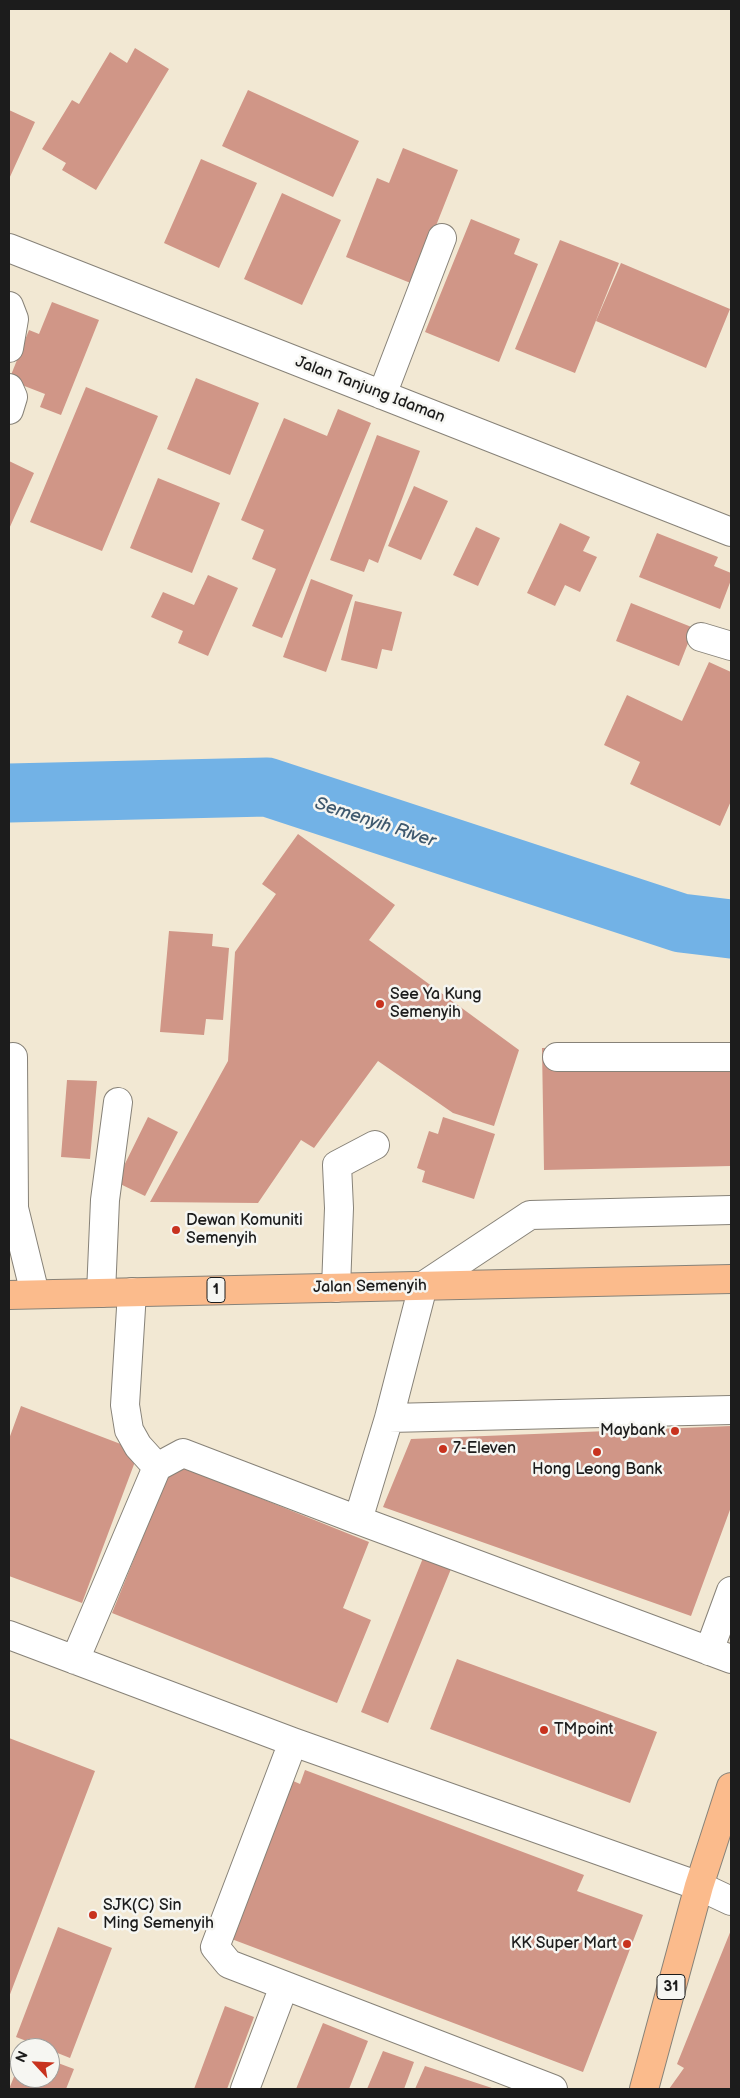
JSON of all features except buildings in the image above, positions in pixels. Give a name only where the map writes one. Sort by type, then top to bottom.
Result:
[{"type":"main road","name":"Jalan Semenyih","points":[[9,1295],[731,1279]]},
{"type":"main road","name":"31","points":[[644,2089],[699,1886],[731,1787]]},
{"type":"street","points":[[382,395],[442,238]]},
{"type":"street","name":"Jalan Tanjung Idaman","points":[[9,248],[731,532]]},
{"type":"street","points":[[9,306],[14,319],[9,348]]},
{"type":"street","points":[[9,388],[13,397],[9,410]]},
{"type":"street","points":[[700,638],[731,646]]},
{"type":"street","points":[[13,1057],[12,1208],[35,1294]]},
{"type":"street","points":[[558,1057],[731,1057]]},
{"type":"street","points":[[101,1293],[105,1200],[118,1102]]},
{"type":"street","points":[[336,1288],[339,1208],[337,1165],[375,1145]]},
{"type":"street","points":[[358,1520],[389,1418],[423,1286],[530,1215],[731,1210]]},
{"type":"street","points":[[132,1292],[124,1405],[128,1430],[138,1446],[157,1467]]},
{"type":"street","points":[[389,1418],[731,1410]]},
{"type":"street","points":[[75,1660],[157,1467],[183,1453],[720,1655],[731,1590]]},
{"type":"street","points":[[9,1635],[293,1742],[699,1886],[731,1901]]},
{"type":"street","points":[[293,1742],[215,1946],[230,1964],[553,2089]]},
{"type":"street","points":[[245,2089],[284,1986]]},
{"type":"waterway","name":"Semenyih River","points":[[9,793],[267,787],[681,923],[731,929]]},
{"type":"place","name":"See Ya Kung Semenyih","points":[[380,1004]]},
{"type":"place","name":"Dewan Komuniti Semenyih","points":[[176,1230]]},
{"type":"place","name":"Maybank","points":[[675,1431]]},
{"type":"place","name":"7-Eleven","points":[[443,1449]]},
{"type":"place","name":"Hong Leong Bank","points":[[597,1452]]},
{"type":"place","name":"TMpoint","points":[[544,1730]]},
{"type":"place","name":"SJK(C) Sin Ming Semenyih","points":[[93,1915]]},
{"type":"place","name":"KK Super Mart","points":[[627,1944]]}]
